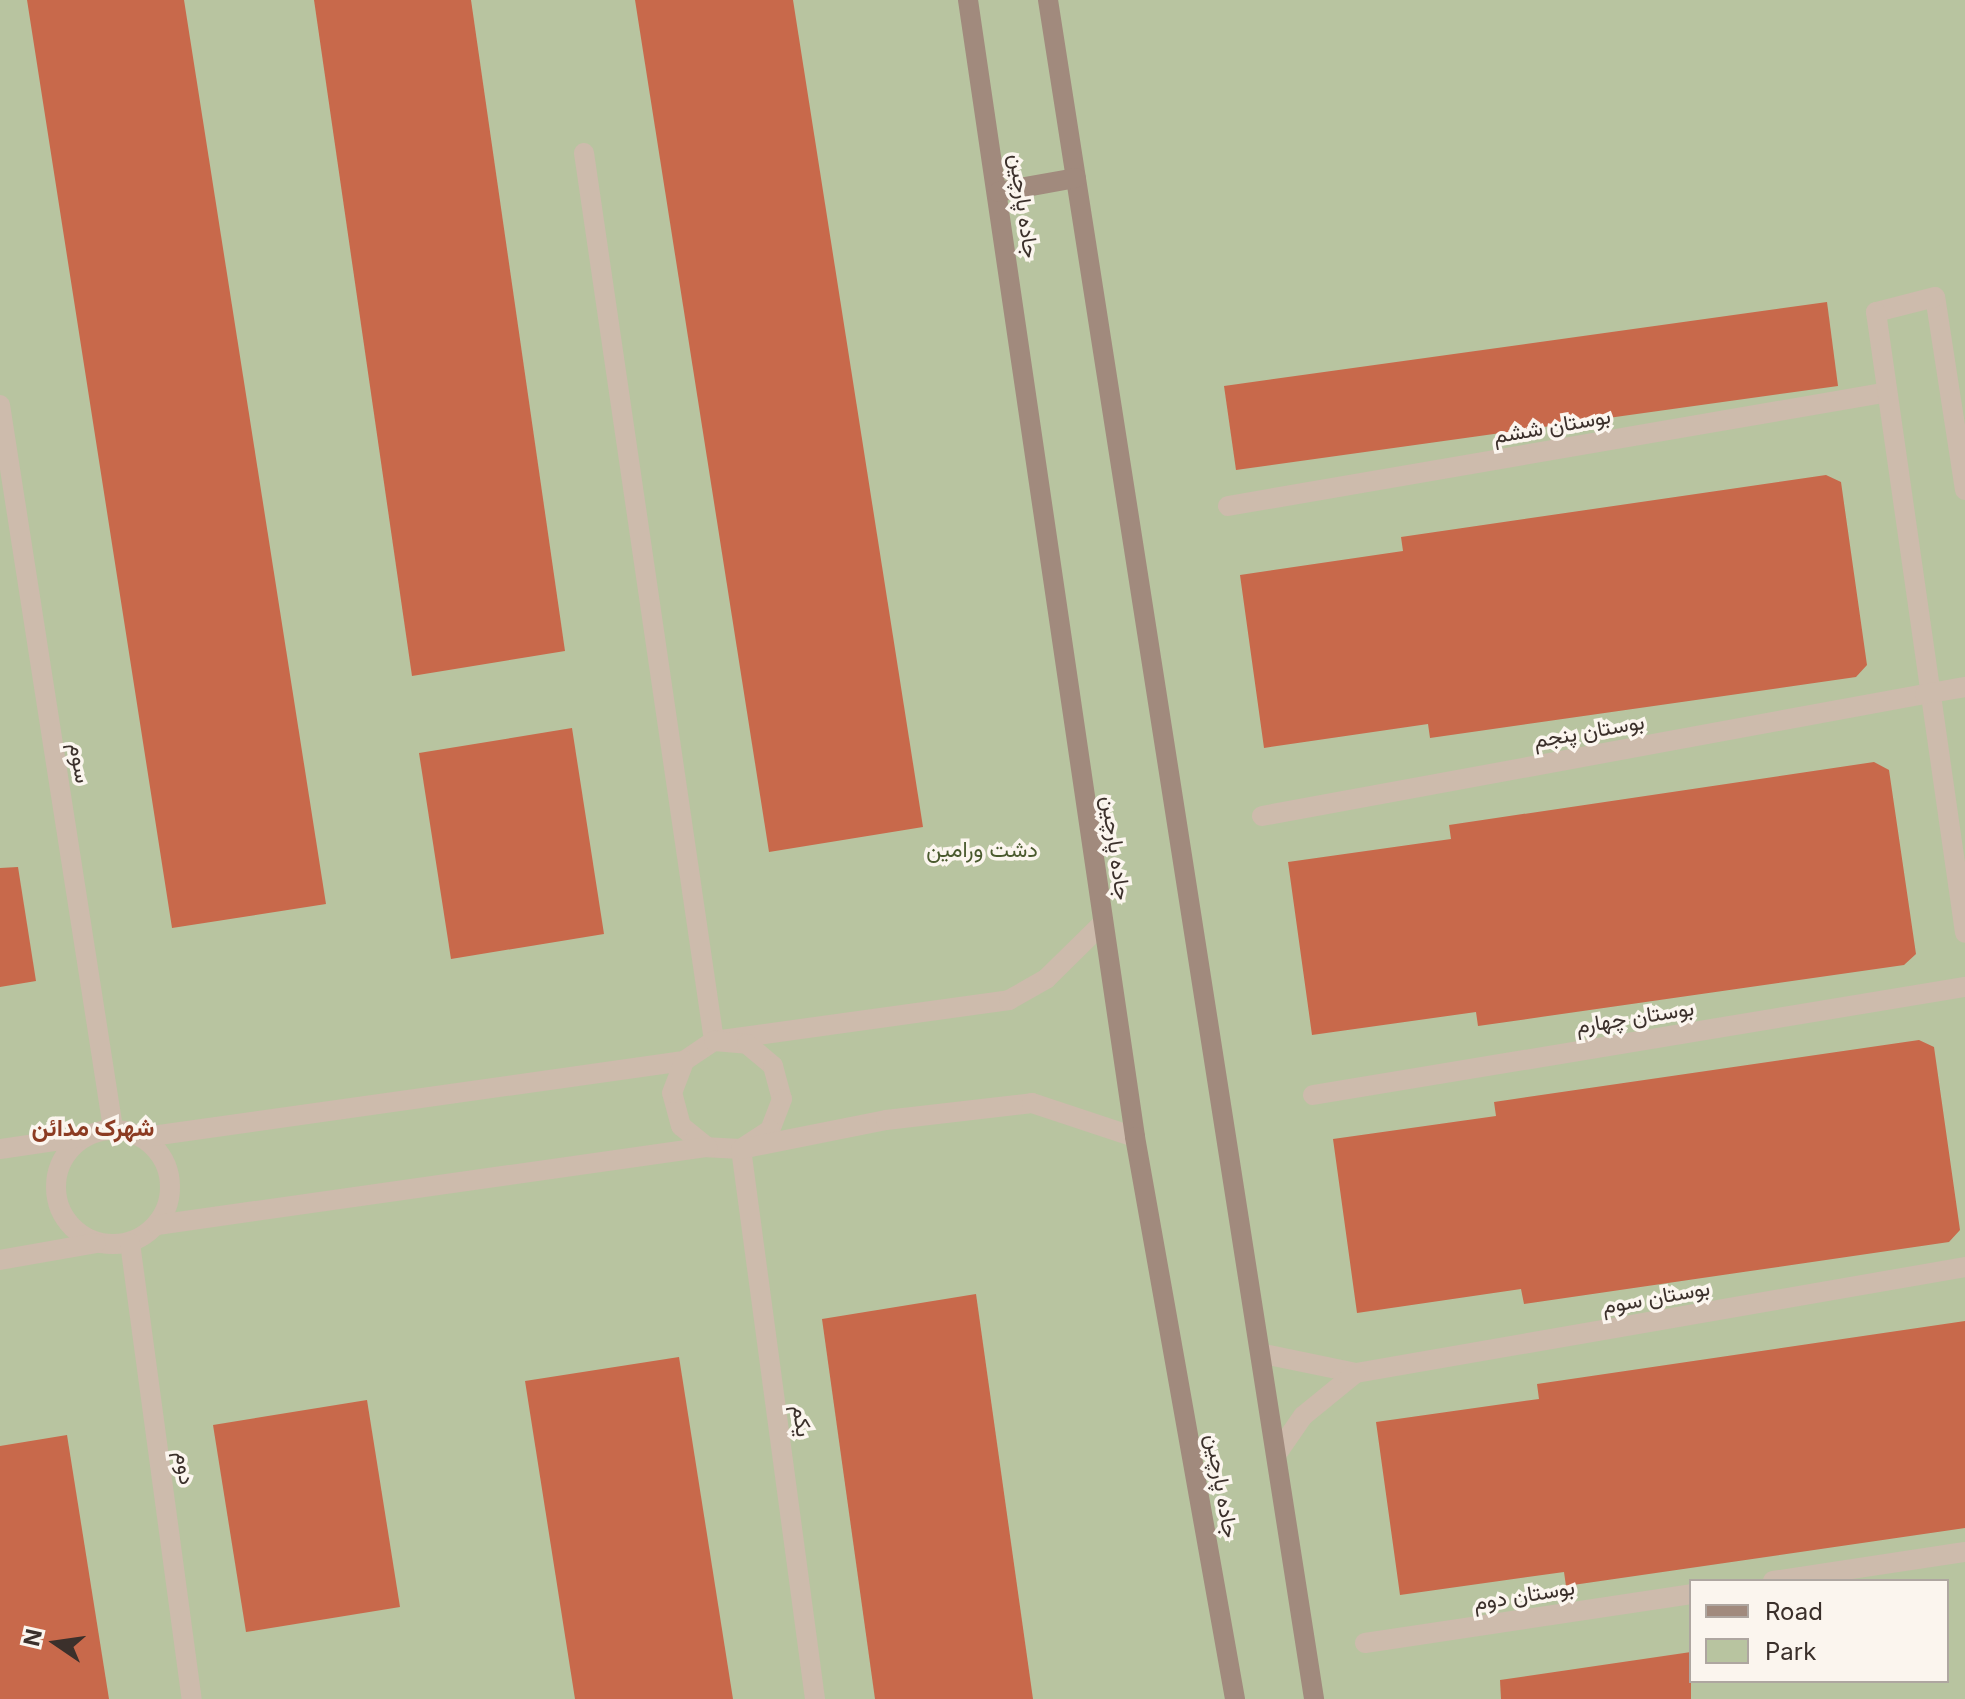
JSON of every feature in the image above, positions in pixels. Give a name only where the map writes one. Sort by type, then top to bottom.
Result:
[{"type":"main road","name":"جاده پارچین","points":[[968,0],[1135,1137],[1235,1699]]},
{"type":"main road","points":[[1048,0],[1264,1354],[1314,1699]]},
{"type":"main road","points":[[998,192],[1076,178]]},
{"type":"street","points":[[584,153],[714,1041]]},
{"type":"street","points":[[1965,490],[1935,297],[1876,312],[1883,393],[1925,694],[1965,933]]},
{"type":"street","name":"بوستان ششم","points":[[1228,506],[1883,393]]},
{"type":"street","name":"سوم","points":[[0,405],[113,1128]]},
{"type":"street","name":"بوستان پنجم","points":[[1262,816],[1965,687]]},
{"type":"street","points":[[0,1149],[81,1137],[113,1128],[145,1137],[684,1061],[714,1041],[1009,1000],[1046,979],[1103,923]]},
{"type":"street","name":"بوستان چهارم","points":[[1313,1095],[1965,987]]},
{"type":"street","points":[[714,1041],[747,1044],[773,1066],[782,1099],[770,1130],[741,1149]]},
{"type":"street","points":[[684,1061],[672,1093],[681,1126],[707,1147]]},
{"type":"street","points":[[0,1260],[96,1243],[130,1243],[157,1225],[707,1147],[741,1149],[886,1120],[1032,1103],[1135,1137]]},
{"type":"street","points":[[81,1137],[59,1162],[55,1196],[69,1225],[96,1243]]},
{"type":"street","points":[[145,1137],[166,1162],[171,1195],[157,1225]]},
{"type":"street","name":"یکم","points":[[741,1149],[815,1699]]},
{"type":"street","name":"دوم","points":[[130,1243],[192,1699]]},
{"type":"street","name":"بوستان سوم","points":[[1264,1354],[1356,1373],[1965,1267]]},
{"type":"street","name":"بوستان سوم","points":[[1278,1452],[1303,1416],[1356,1373]]},
{"type":"street","points":[[1786,1579],[1965,1552]]},
{"type":"street","name":"بوستان دوم","points":[[1365,1643],[1689,1594]]},
{"type":"green space","name":"دشت ورامین","points":[[0,0],[1965,0],[1965,1699],[0,1699]]},
{"type":"building","points":[[27,0],[184,0],[326,904],[172,928]]},
{"type":"building","points":[[314,0],[471,0],[565,651],[412,676]]},
{"type":"building","points":[[635,0],[793,0],[923,827],[769,852]]},
{"type":"building","points":[[1827,302],[1838,386],[1236,470],[1224,386]]},
{"type":"building","points":[[1826,475],[1841,482],[1867,665],[1856,677],[1430,738],[1428,724],[1264,748],[1240,575],[1403,551],[1401,537]]},
{"type":"building","points":[[572,728],[604,934],[451,959],[419,753]]},
{"type":"building","points":[[1874,762],[1889,770],[1916,954],[1904,965],[1478,1026],[1476,1012],[1312,1035],[1288,862],[1451,839],[1449,825]]},
{"type":"building","points":[[18,867],[36,981],[0,987],[0,868]]},
{"type":"building","points":[[1919,1040],[1934,1047],[1960,1230],[1949,1242],[1524,1304],[1521,1289],[1357,1313],[1333,1139],[1496,1116],[1494,1102]]},
{"type":"building","points":[[976,1294],[1033,1699],[875,1699],[822,1319]]},
{"type":"building","points":[[1965,1321],[1965,1528],[1566,1586],[1564,1572],[1400,1595],[1376,1422],[1539,1399],[1537,1384]]},
{"type":"building","points":[[679,1357],[733,1699],[575,1699],[525,1381]]},
{"type":"building","points":[[367,1400],[400,1607],[246,1632],[213,1425]]},
{"type":"building","points":[[67,1435],[109,1699],[0,1699],[0,1446]]},
{"type":"building","points":[[1689,1652],[1691,1699],[1501,1699],[1500,1680]]},
{"type":"district","name":"شهرک مدائن","points":[[93,1128]]}]
